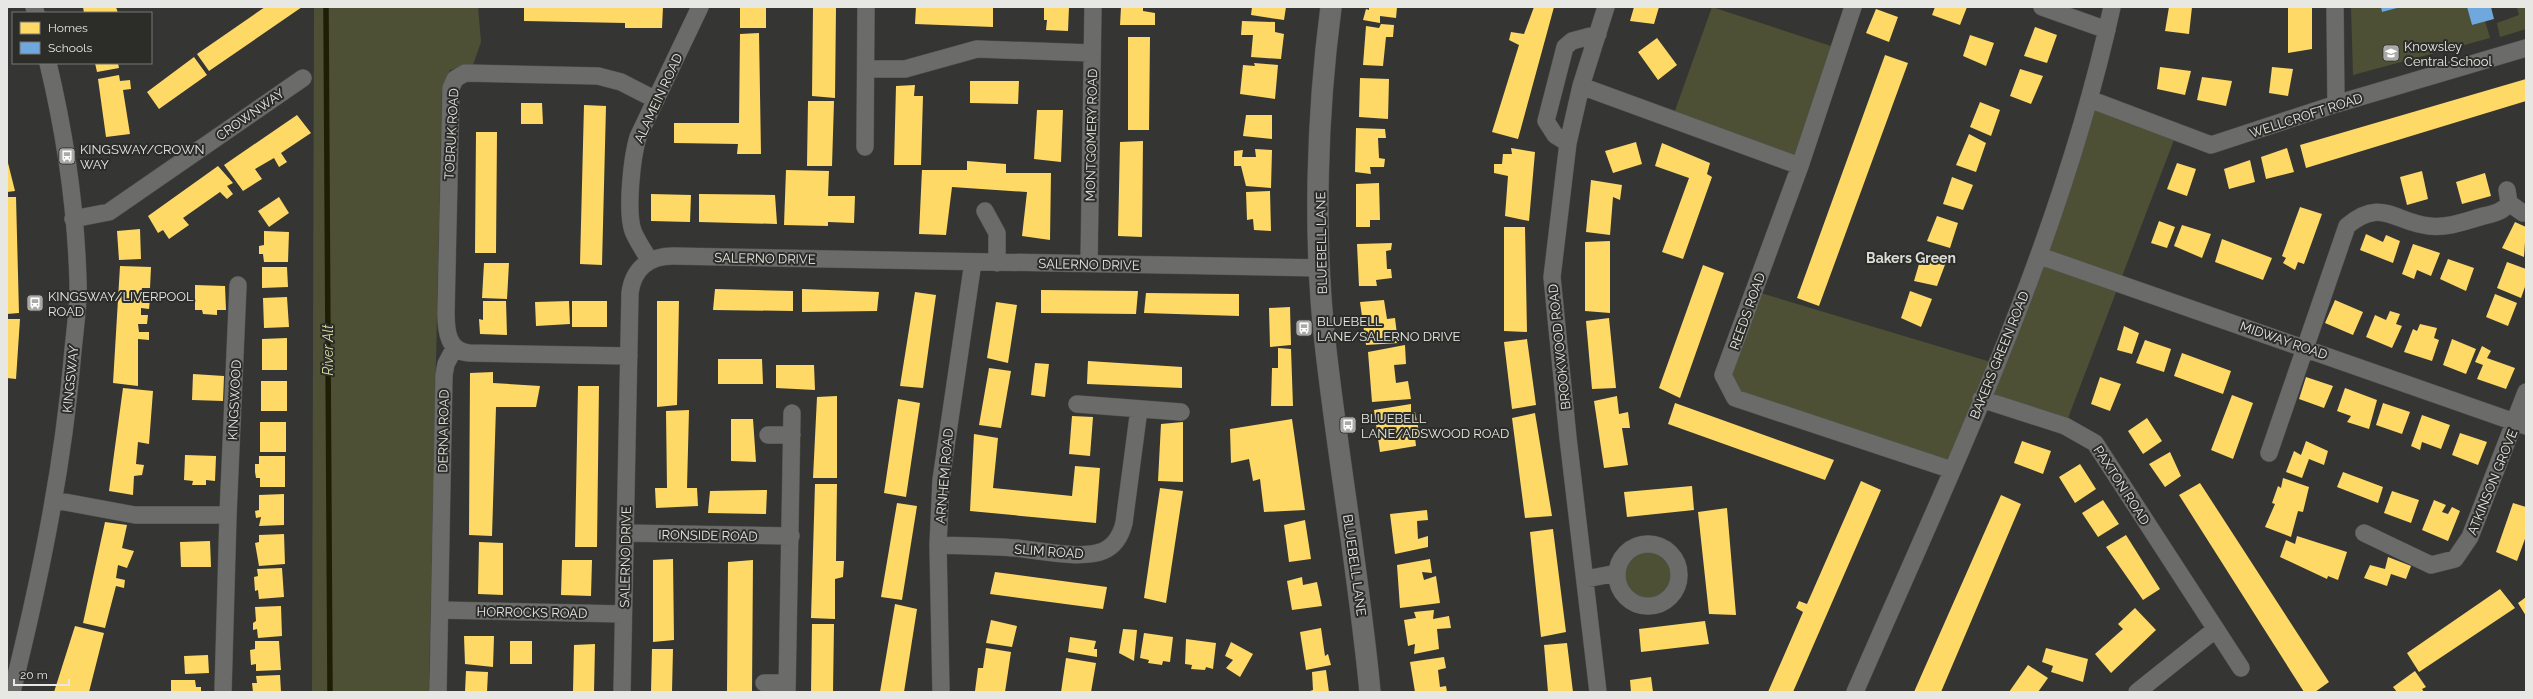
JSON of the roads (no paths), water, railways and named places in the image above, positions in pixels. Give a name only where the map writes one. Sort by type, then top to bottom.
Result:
[{"type":"street","name":"ALAMEIN ROAD","points":[[650,261],[635,235],[632,224],[632,169],[638,137],[700,7]]},
{"type":"street","points":[[865,147],[866,7]]},
{"type":"street","name":"MONTGOMERY ROAD","points":[[1089,264],[1093,7]]},
{"type":"street","name":"BLUEBELL LANE","points":[[1331,7],[1320,145],[1320,268],[1325,341],[1370,692]]},
{"type":"street","name":"BROOKWOOD ROAD","points":[[1598,692],[1586,579],[1568,438],[1552,277],[1568,143],[1581,86],[1606,7]]},
{"type":"street","name":"REEDS ROAD","points":[[1853,7],[1800,166],[1723,375],[1735,398],[1952,470]]},
{"type":"street","points":[[2042,7],[2106,30]]},
{"type":"street","name":"BAKERS GREEN ROAD","points":[[1855,692],[1952,470],[2040,256],[2089,99],[2112,7]]},
{"type":"street","points":[[2335,7],[2336,104]]},
{"type":"street","points":[[1568,143],[1556,135],[1546,121],[1565,47],[1572,41],[1598,34]]},
{"type":"street","points":[[866,69],[905,69],[959,52],[982,48],[1092,53]]},
{"type":"street","name":"WELLCROFT ROAD","points":[[2089,99],[2211,145],[2336,104],[2526,48]]},
{"type":"street","name":"KINGSWAY","points":[[12,692],[46,549],[70,390],[79,283],[71,185],[48,64]]},
{"type":"street","name":"TOBRUK ROAD","points":[[455,347],[448,336],[446,313],[451,92],[455,79],[461,74],[470,73],[598,76],[621,82],[656,100]]},
{"type":"street","name":"CROWNWAY","points":[[73,219],[109,212],[303,78]]},
{"type":"street","points":[[1581,86],[1800,166]]},
{"type":"street","points":[[2269,453],[2347,226],[2360,216],[2371,212],[2388,212],[2429,226],[2454,225],[2504,210],[2508,197],[2523,213]]},
{"type":"street","points":[[985,211],[997,233],[997,263]]},
{"type":"street","name":"SALERNO DRIVE","points":[[622,692],[631,286],[636,273],[650,261],[673,256],[1320,268]]},
{"type":"street","name":"MIDWAY ROAD","points":[[2040,256],[2306,347],[2521,424]]},
{"type":"street","name":"ARNHEM ROAD","points":[[941,692],[938,545],[941,480],[973,262]]},
{"type":"street","name":"KINGSWOOD","points":[[223,692],[228,515],[238,285]]},
{"type":"street","points":[[455,347],[470,353],[629,356]]},
{"type":"street","name":"DERNA ROAD","points":[[438,692],[444,375],[446,364],[455,347]]},
{"type":"street","name":"ATKINSON GROVE","points":[[2364,533],[2431,565],[2455,559],[2470,537],[2521,424],[2526,392]]},
{"type":"street","name":"PAXTON ROAD","points":[[1981,399],[2065,426],[2095,443],[2241,668]]},
{"type":"street","points":[[1078,404],[1181,412]]},
{"type":"street","name":"SLIM ROAD","points":[[938,545],[1014,548],[1080,554],[1095,554],[1107,549],[1120,536],[1124,523],[1139,409]]},
{"type":"street","points":[[764,683],[787,687],[791,536],[792,412]]},
{"type":"street","points":[[768,435],[792,435]]},
{"type":"street","points":[[54,500],[135,515],[228,515]]},
{"type":"street","name":"IRONSIDE ROAD","points":[[625,533],[791,536]]},
{"type":"street","points":[[1586,579],[1617,573]]},
{"type":"street","name":"HORROCKS ROAD","points":[[440,610],[624,614]]},
{"type":"street","points":[[2137,692],[2216,629]]},
{"type":"waterway","name":"River Alt","points":[[326,7],[330,692]]},
{"type":"place","name":"Knowsley Central School","points":[[2391,53]]},
{"type":"place","name":"KINGSWAY/CROWN WAY","points":[[67,156]]},
{"type":"place","name":"KINGSWAY/LIVERPOOL ROAD","points":[[35,303]]},
{"type":"place","name":"BLUEBELL LANE/SALERNO DRIVE","points":[[1304,328]]},
{"type":"place","name":"BLUEBELL LANE/ADSWOOD ROAD","points":[[1348,425]]},
{"type":"district","name":"Bakers Green","points":[[1911,258]]}]
